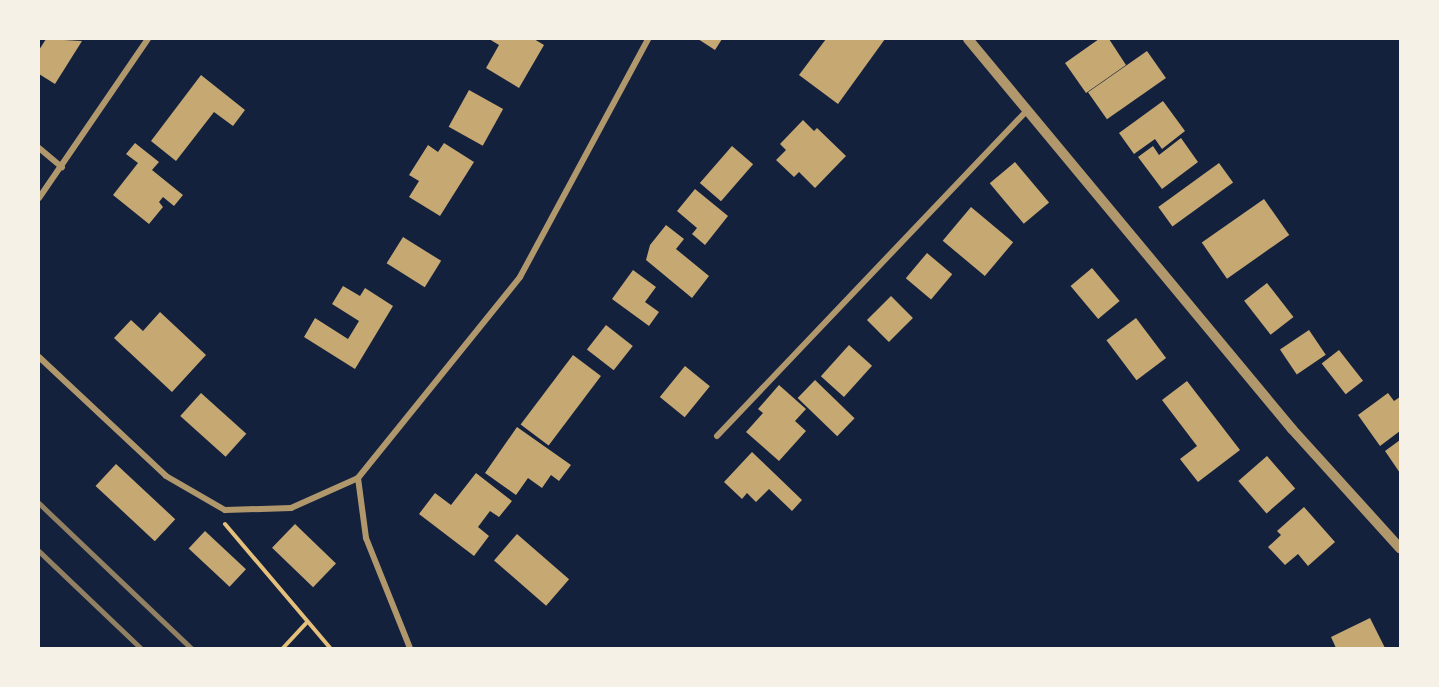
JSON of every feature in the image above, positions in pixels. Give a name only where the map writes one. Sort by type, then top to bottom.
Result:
[{"type":"street","points":[[39,198],[148,39]]},
{"type":"street","points":[[39,357],[166,476],[225,510],[291,508],[358,478],[520,277],[648,39]]},
{"type":"street","points":[[968,39],[1292,429],[1400,548]]},
{"type":"street","points":[[717,436],[1027,111]]},
{"type":"street","points":[[39,148],[62,167]]},
{"type":"street","points":[[358,478],[366,538],[410,648]]},
{"type":"path","points":[[204,498],[306,623],[330,648]]},
{"type":"path","points":[[283,648],[306,623]]},
{"type":"building","points":[[46,39],[82,41],[55,84],[39,74],[39,50]]},
{"type":"building","points":[[489,39],[534,39],[544,45],[519,88],[486,68],[499,45]]},
{"type":"building","points":[[698,39],[722,39],[715,50]]},
{"type":"building","points":[[826,39],[885,39],[838,104],[799,75]]},
{"type":"building","points":[[1099,39],[1109,39],[1126,65],[1086,93],[1065,63]]},
{"type":"building","points":[[1147,51],[1166,78],[1107,119],[1088,92]]},
{"type":"building","points":[[201,75],[245,110],[233,126],[214,112],[176,161],[151,141]]},
{"type":"building","points":[[469,90],[503,109],[483,146],[449,127]]},
{"type":"building","points":[[1163,101],[1185,131],[1162,149],[1155,139],[1134,154],[1119,133]]},
{"type":"building","points":[[803,120],[814,131],[817,128],[846,156],[815,188],[799,172],[794,177],[776,160],[786,150],[780,144]]},
{"type":"building","points":[[1181,138],[1198,162],[1162,189],[1138,157],[1153,146],[1159,155]]},
{"type":"building","points":[[135,143],[159,162],[152,170],[183,195],[174,206],[163,197],[159,202],[163,207],[149,224],[113,195],[138,163],[126,154]]},
{"type":"building","points":[[444,143],[474,162],[440,216],[409,197],[419,181],[409,175],[428,145],[438,152]]},
{"type":"building","points":[[732,146],[753,164],[721,201],[700,183]]},
{"type":"building","points":[[1015,162],[1049,203],[1024,224],[990,183]]},
{"type":"building","points":[[1219,163],[1233,182],[1172,227],[1158,207]]},
{"type":"building","points":[[695,189],[728,216],[705,245],[692,234],[697,228],[677,211]]},
{"type":"building","points":[[1264,199],[1289,235],[1227,279],[1202,243]]},
{"type":"building","points":[[971,207],[1013,242],[985,276],[943,241]]},
{"type":"building","points":[[666,225],[684,239],[676,249],[709,276],[692,298],[646,260],[650,245]]},
{"type":"building","points":[[403,237],[441,261],[425,287],[387,263]]},
{"type":"building","points":[[927,253],[952,274],[931,299],[906,278]]},
{"type":"building","points":[[1092,268],[1120,301],[1098,319],[1071,286]]},
{"type":"building","points":[[633,270],[656,287],[645,302],[659,312],[649,326],[612,299]]},
{"type":"building","points":[[1267,283],[1293,317],[1271,335],[1244,301]]},
{"type":"building","points":[[343,286],[360,296],[365,288],[393,306],[355,369],[304,337],[315,318],[348,339],[359,321],[332,304]]},
{"type":"building","points":[[891,296],[913,318],[889,342],[867,320]]},
{"type":"building","points":[[160,312],[206,355],[172,392],[114,338],[131,320],[143,331]]},
{"type":"building","points":[[1136,318],[1166,358],[1137,380],[1106,340]]},
{"type":"building","points":[[606,325],[633,346],[614,370],[587,349]]},
{"type":"building","points":[[1309,330],[1326,355],[1297,374],[1280,350]]},
{"type":"building","points":[[849,345],[872,366],[844,397],[821,376]]},
{"type":"building","points":[[1339,350],[1363,381],[1346,394],[1322,364]]},
{"type":"building","points":[[573,355],[601,376],[549,446],[521,424]]},
{"type":"building","points":[[685,366],[710,386],[685,417],[660,397]]},
{"type":"building","points":[[815,380],[855,418],[837,436],[798,398]]},
{"type":"building","points":[[1187,381],[1240,450],[1198,482],[1180,459],[1197,446],[1162,400]]},
{"type":"building","points":[[779,385],[806,409],[795,421],[806,431],[779,461],[746,432],[763,413],[758,409]]},
{"type":"building","points":[[201,393],[246,434],[226,457],[180,416]]},
{"type":"building","points":[[1388,393],[1394,401],[1400,397],[1400,431],[1380,446],[1358,415]]},
{"type":"building","points":[[517,427],[571,465],[559,481],[551,475],[542,488],[528,478],[516,495],[485,473]]},
{"type":"building","points":[[1400,440],[1400,473],[1385,451]]},
{"type":"building","points":[[752,452],[802,500],[792,511],[769,489],[756,502],[747,493],[742,499],[724,482]]},
{"type":"building","points":[[1267,456],[1295,488],[1267,513],[1238,481]]},
{"type":"building","points":[[116,464],[175,519],[155,541],[96,486]]},
{"type":"building","points":[[476,473],[512,501],[499,517],[490,511],[478,527],[489,536],[474,556],[419,514],[435,493],[451,505]]},
{"type":"building","points":[[1304,507],[1335,542],[1308,566],[1298,554],[1285,565],[1268,547],[1281,535],[1277,531]]},
{"type":"building","points":[[295,524],[336,564],[313,587],[272,548]]},
{"type":"building","points":[[205,531],[246,569],[230,587],[189,549]]},
{"type":"building","points":[[517,534],[569,579],[546,606],[494,560]]},
{"type":"building","points":[[1370,618],[1385,648],[1336,648],[1331,637]]},
{"type":"railway","points":[[39,503],[191,648]]},
{"type":"railway","points":[[39,551],[141,648]]}]
